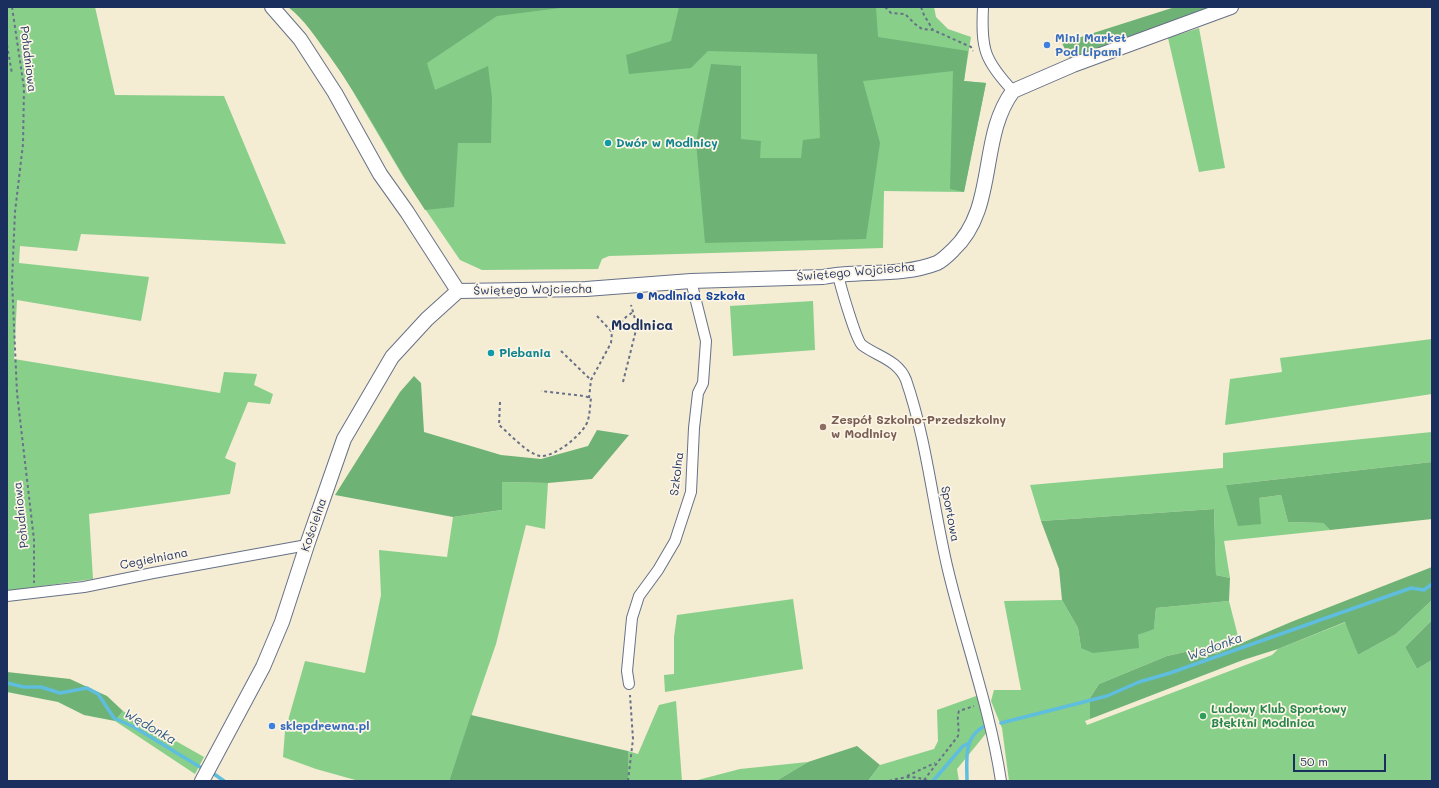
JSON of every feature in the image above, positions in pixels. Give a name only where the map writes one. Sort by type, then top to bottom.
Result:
[{"type":"street","name":"Świętego Wojciecha","points":[[272,7],[300,39],[335,93],[380,174],[407,212],[458,291],[586,289],[691,281],[823,277],[838,274],[903,270],[919,267],[944,259],[965,239],[974,222],[983,195],[994,134],[1008,97],[1013,91]]},
{"type":"street","points":[[983,7],[983,42],[985,52],[992,67],[1013,91],[1081,62],[1231,7]]},
{"type":"street","name":"Sportowa","points":[[838,274],[844,298],[862,345],[899,367],[905,380],[922,440],[948,569],[993,734],[1001,781]]},
{"type":"street","name":"Szkolna","points":[[629,684],[627,671],[632,618],[639,596],[658,570],[674,541],[691,492],[694,428],[698,393],[703,383],[706,341],[691,281]]},
{"type":"street","name":"Kościelna","points":[[202,781],[264,667],[282,622],[344,439],[392,357],[427,319],[458,291]]},
{"type":"street","name":"Cegielniana","points":[[7,596],[84,588],[166,570],[307,545]]},
{"type":"path","name":"Południowa","points":[[12,7],[24,88],[23,144],[15,212],[12,281],[18,393],[34,540],[34,592]]},
{"type":"path","points":[[885,7],[891,13],[905,14],[914,24],[922,29],[933,30],[971,46],[974,52]]},
{"type":"path","points":[[921,7],[933,30]]},
{"type":"path","points":[[7,45],[12,74]]},
{"type":"path","points":[[623,382],[637,326],[631,305]]},
{"type":"path","points":[[500,402],[499,424],[528,450],[540,456],[551,454],[569,444],[588,421],[591,398],[589,398],[591,380],[611,343],[612,332],[626,317],[633,312]]},
{"type":"path","points":[[597,316],[612,332]]},
{"type":"path","points":[[561,351],[591,380]]},
{"type":"path","points":[[541,391],[589,398]]},
{"type":"path","points":[[628,781],[633,739],[629,684]]},
{"type":"path","points":[[924,780],[958,736],[960,729],[958,716],[959,711],[984,702]]},
{"type":"path","points":[[889,781],[907,776],[936,763]]},
{"type":"path","points":[[907,776],[928,781]]},
{"type":"green space","points":[[7,7],[95,7],[115,95],[224,96],[286,244],[81,234],[77,251],[20,246],[19,263],[149,277],[141,321],[17,300],[14,359],[220,393],[224,372],[257,374],[254,385],[273,394],[270,404],[248,402],[225,458],[236,463],[230,494],[89,514],[93,579],[7,591]]},
{"type":"green space","points":[[288,7],[568,7],[497,16],[427,63],[435,90],[488,66],[492,98],[491,143],[458,143],[454,207],[425,210],[366,111],[341,73],[310,29],[300,17]]},
{"type":"green space","points":[[410,7],[934,7],[936,17],[948,29],[971,37],[964,81],[986,83],[964,192],[884,191],[883,248],[609,256],[602,259],[598,269],[482,270],[460,260],[404,178],[342,73]]},
{"type":"green space","points":[[679,7],[876,7],[878,37],[968,51],[964,81],[986,83],[964,192],[950,189],[953,71],[863,81],[880,143],[866,239],[705,243],[696,142],[711,64],[741,66],[741,139],[761,141],[760,158],[801,158],[803,140],[820,138],[817,54],[708,51],[691,68],[629,74],[626,55],[671,41]]},
{"type":"green space","points":[[1175,7],[1213,7],[1069,58],[1062,43]]},
{"type":"green space","points":[[1199,28],[1225,168],[1199,172],[1168,38]]},
{"type":"green space","points":[[813,301],[815,350],[733,356],[730,306]]},
{"type":"green space","points":[[1432,339],[1432,394],[1225,425],[1230,379],[1282,372],[1280,358]]},
{"type":"green space","points":[[414,376],[421,383],[424,432],[501,455],[541,459],[588,446],[597,430],[629,435],[592,479],[548,483],[502,482],[502,510],[453,517],[335,495],[400,392]]},
{"type":"green space","points":[[1432,432],[1432,462],[1226,485],[1259,498],[1281,495],[1288,522],[1323,523],[1330,530],[1224,541],[1230,578],[1216,575],[1214,509],[1041,521],[1030,485],[1223,468],[1223,453]]},
{"type":"green space","points":[[1432,462],[1432,519],[1330,530],[1323,523],[1288,522],[1281,495],[1259,498],[1261,524],[1238,526],[1226,485]]},
{"type":"green space","points":[[502,482],[548,483],[545,529],[526,525],[496,644],[449,781],[359,781],[316,769],[283,757],[285,731],[305,661],[365,673],[381,595],[379,550],[447,557],[453,517],[502,510]]},
{"type":"green space","points":[[1214,509],[1216,575],[1230,578],[1229,601],[1156,608],[1154,629],[1138,635],[1139,648],[1093,653],[1081,648],[1078,628],[1062,600],[1059,569],[1041,521]]},
{"type":"green space","points":[[1432,567],[1432,600],[1396,634],[1358,655],[1345,622],[1278,649],[1243,660],[1090,719],[1090,698],[1099,684],[1167,656],[1207,647],[1216,654],[1291,622]]},
{"type":"green space","points":[[793,599],[803,669],[665,692],[664,675],[674,674],[674,637],[677,615]]},
{"type":"green space","points":[[1062,600],[1078,628],[1081,648],[1138,635],[1154,628],[1156,608],[1229,601],[1240,644],[1216,654],[1207,647],[1167,656],[1099,684],[1090,698],[1090,719],[1085,721],[1087,725],[1272,655],[1278,649],[1346,622],[1358,655],[1396,634],[1432,600],[1432,620],[1405,647],[1417,669],[1432,660],[1432,781],[1009,781],[1002,728],[991,701],[994,690],[1021,690],[1004,601]]},
{"type":"green space","points":[[1432,620],[1432,660],[1417,669],[1405,647]]},
{"type":"green space","points":[[7,672],[70,679],[107,696],[123,711],[115,721],[84,715],[58,702],[7,692]]},
{"type":"green space","points":[[979,695],[988,731],[957,769],[959,781],[868,781],[880,765],[934,749],[938,741],[937,710]]},
{"type":"green space","points":[[676,701],[682,781],[628,781],[628,751],[638,754],[659,705]]},
{"type":"green space","points":[[123,711],[204,757],[195,774],[115,721]]},
{"type":"green space","points":[[471,715],[628,751],[628,781],[449,781]]},
{"type":"green space","points":[[857,746],[880,765],[868,781],[776,781],[808,762]]},
{"type":"green space","points":[[808,762],[776,781],[694,781],[740,769]]},
{"type":"waterway","name":"Wędonka","points":[[1001,723],[1107,696],[1139,682],[1170,673],[1411,588],[1424,590],[1432,584]]},
{"type":"waterway","name":"Wędonka","points":[[7,683],[24,687],[41,687],[60,693],[87,688],[98,694],[114,718],[134,727],[200,767]]},
{"type":"waterway","name":"Wędonka","points":[[967,781],[967,758],[969,744],[972,737],[983,727]]},
{"type":"waterway","points":[[933,781],[963,746],[967,744]]},
{"type":"waterway","name":"Wędonka","points":[[214,774],[224,781]]},
{"type":"place","name":"Mini Market Pod Lipami","points":[[1047,45]]},
{"type":"place","name":"Dwór w Modlnicy","points":[[608,143]]},
{"type":"place","name":"Modlnica Szkoła","points":[[640,296]]},
{"type":"place","name":"Plebania","points":[[491,353]]},
{"type":"place","name":"Zespół Szkolno-Przedszkolny w Modlnicy","points":[[823,427]]},
{"type":"place","name":"Ludowy Klub Sportowy Błękitni Modlnica","points":[[1203,716]]},
{"type":"place","name":"sklepdrewna.pl","points":[[272,726]]},
{"type":"district","name":"Modlnica","points":[[642,326]]}]
